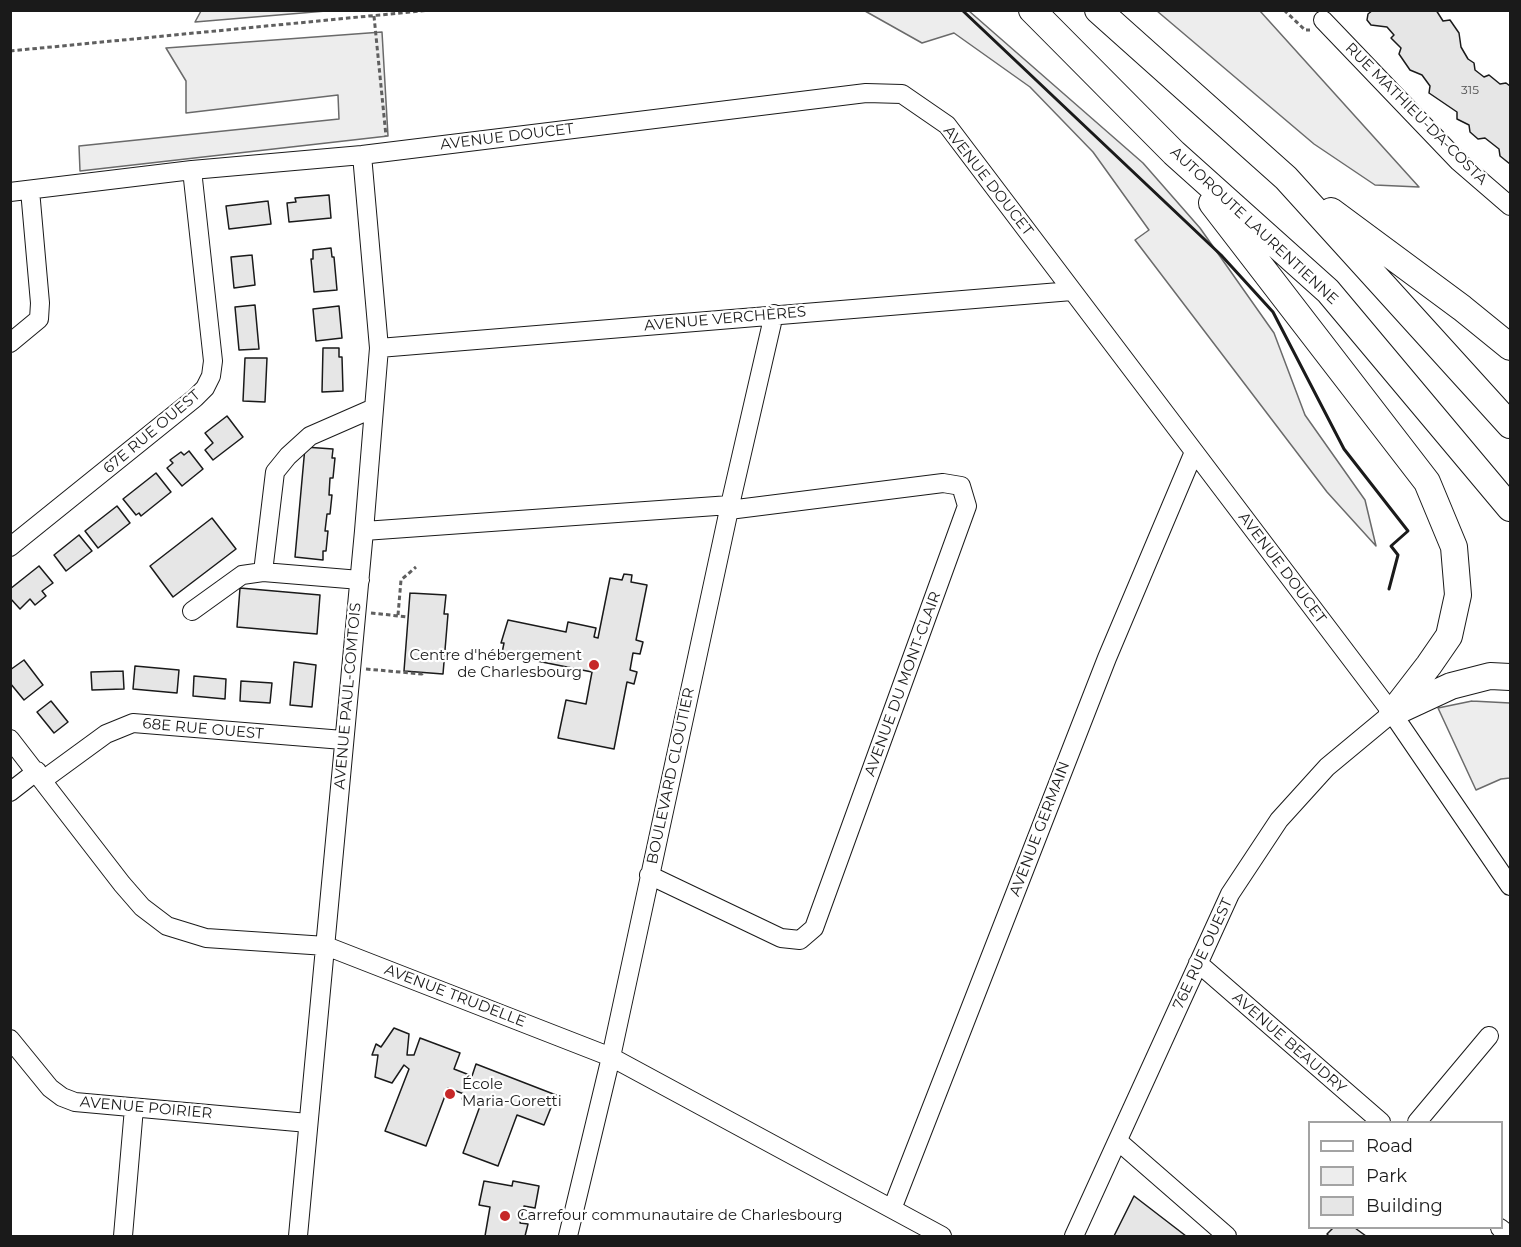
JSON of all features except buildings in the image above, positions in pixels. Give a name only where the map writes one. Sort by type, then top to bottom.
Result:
[{"type":"highway","name":"AUTOROUTE LAURENTIENNE","points":[[1032,10],[1174,153],[1328,291],[1510,508]]},
{"type":"highway","points":[[1098,10],[1286,178],[1510,346]]},
{"type":"highway","points":[[1174,153],[1426,482],[1455,547],[1458,595],[1449,636],[1430,665],[1392,713]]},
{"type":"highway","points":[[1286,178],[1510,425]]},
{"type":"highway","points":[[1392,713],[1451,686],[1490,676],[1510,677]]},
{"type":"street","name":"RUE MATHIEU-DA-COSTA","points":[[1323,20],[1459,162],[1510,206]]},
{"type":"street","name":"AVENUE DOUCET","points":[[10,192],[192,170],[362,155],[866,93],[902,94],[947,125],[1392,713],[1510,886]]},
{"type":"street","name":"AVENUE PAUL-COMTOIS","points":[[298,1236],[343,740],[360,580],[379,348],[362,155]]},
{"type":"street","name":"67E RUE OUEST","points":[[10,547],[195,398],[205,388],[211,376],[213,361],[192,170]]},
{"type":"street","points":[[10,343],[39,319],[40,303],[30,190]]},
{"type":"street","name":"AVENUE VERCHÈRES","points":[[379,348],[1072,291]]},
{"type":"street","name":"BOULEVARD CLOUTIER","points":[[568,1236],[611,1057],[774,314]]},
{"type":"street","points":[[263,572],[275,472],[288,456],[310,436],[374,408]]},
{"type":"street","name":"AVENUE GERMAIN","points":[[892,1209],[1107,658],[1194,452]]},
{"type":"street","name":"AVENUE DU MONT-CLAIR","points":[[364,531],[730,507],[943,483],[961,486],[967,506],[814,928],[800,940],[781,938],[650,875]]},
{"type":"street","points":[[192,611],[242,575],[263,572],[360,580]]},
{"type":"street","name":"76E RUE OUEST","points":[[1074,1236],[1230,894],[1280,820],[1327,767],[1392,713]]},
{"type":"street","name":"68E RUE OUEST","points":[[10,792],[106,734],[133,723],[343,740]]},
{"type":"street","name":"AVENUE TRUDELLE","points":[[10,739],[122,884],[142,906],[167,927],[206,938],[326,946],[611,1057],[942,1236]]},
{"type":"street","name":"AVENUE BEAUDRY","points":[[1198,963],[1380,1121]]},
{"type":"street","points":[[1418,1121],[1489,1035]]},
{"type":"street","name":"AVENUE POIRIER","points":[[10,1039],[38,1075],[62,1097],[75,1102],[308,1123]]},
{"type":"street","points":[[123,1236],[134,1107]]},
{"type":"street","points":[[1118,1141],[1227,1236]]},
{"type":"path","points":[[10,51],[431,10]]},
{"type":"path","points":[[1284,10],[1305,30],[1310,30],[1323,20]]},
{"type":"path","points":[[374,16],[387,152]]},
{"type":"path","points":[[398,615],[401,580],[416,567]]},
{"type":"path","points":[[356,611],[408,616]]},
{"type":"path","points":[[351,667],[422,675],[423,673]]},
{"type":"green space","points":[[201,10],[326,11],[195,22]]},
{"type":"green space","points":[[865,11],[969,11],[1143,163],[1200,228],[1274,333],[1305,415],[1365,500],[1376,546],[1327,492],[1135,240],[1149,230],[1093,152],[1030,87],[954,33],[922,43]]},
{"type":"green space","points":[[1157,11],[1260,11],[1419,187],[1375,185],[1314,144]]},
{"type":"green space","points":[[382,32],[388,136],[80,171],[79,146],[339,119],[338,95],[186,113],[186,81],[166,48]]},
{"type":"green space","points":[[1472,701],[1510,703],[1510,778],[1501,779],[1476,790],[1438,708]]},
{"type":"wall","points":[[962,10],[1221,255],[1273,312],[1344,449],[1408,531],[1391,546],[1398,555],[1389,589]]},
{"type":"place","name":"Centre d'hébergement de Charlesbourg","points":[[594,665]]},
{"type":"place","name":"École Maria-Goretti","points":[[450,1094]]},
{"type":"place","name":"Carrefour communautaire de Charlesbourg","points":[[505,1216]]}]
